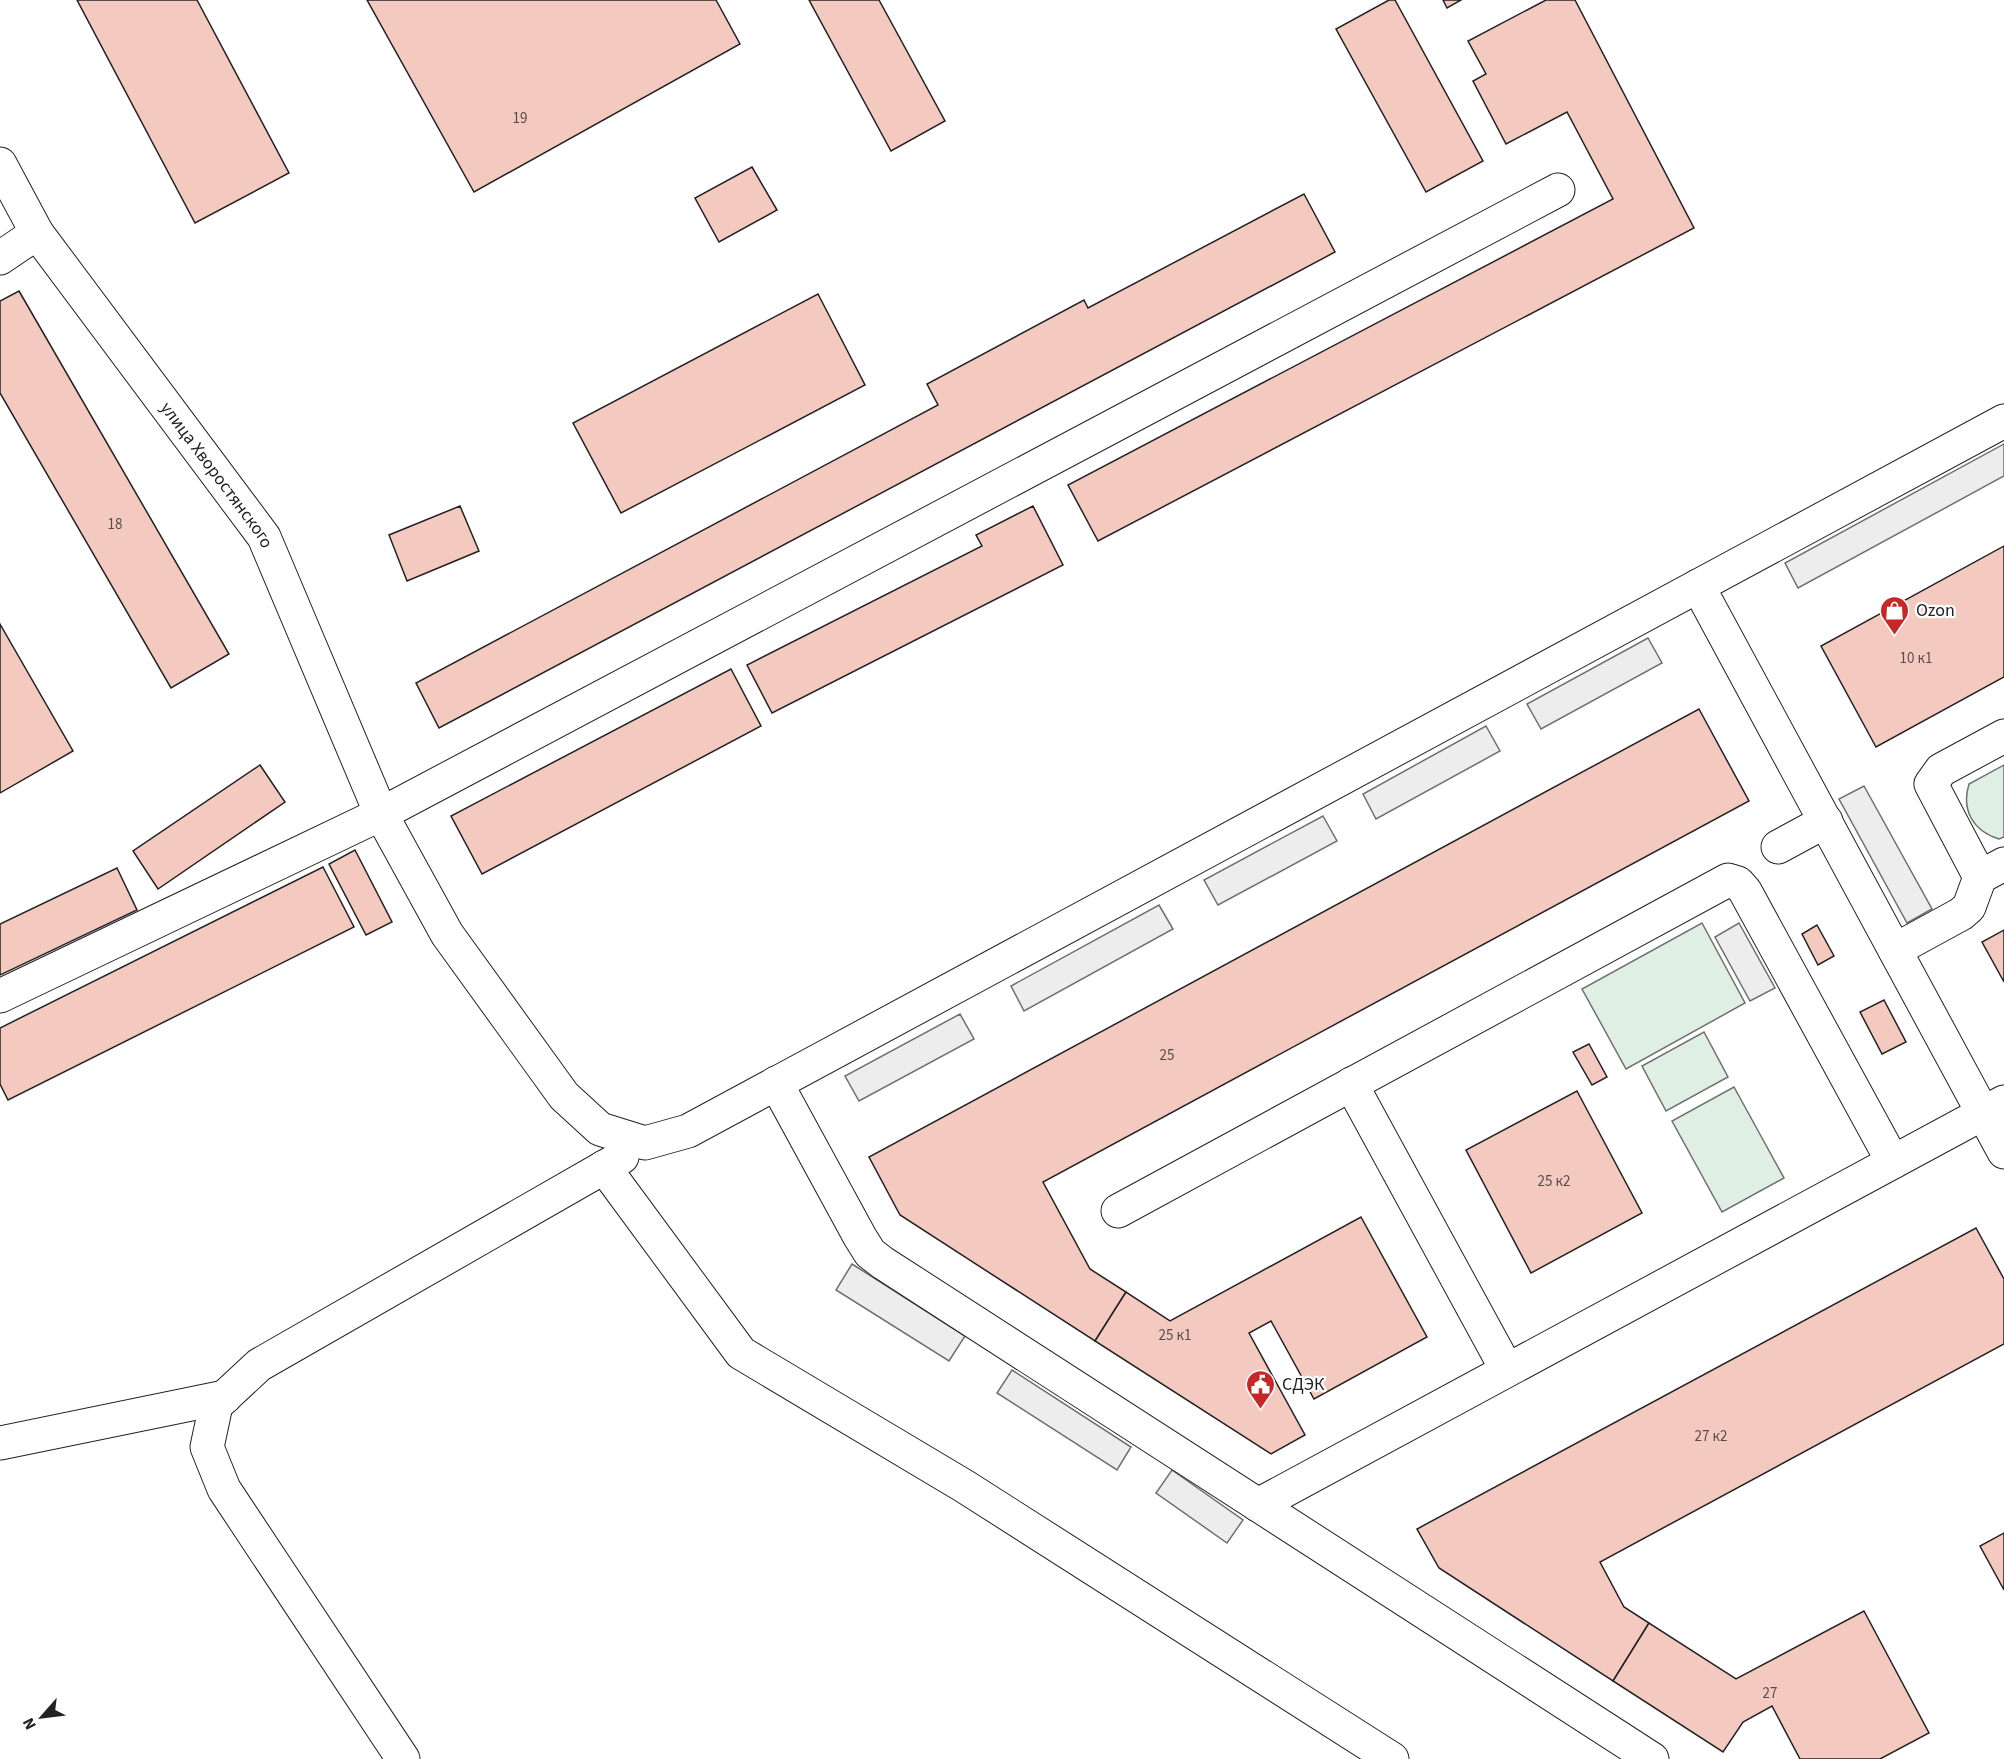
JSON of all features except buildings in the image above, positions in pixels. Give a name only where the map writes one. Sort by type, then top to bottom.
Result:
[{"type":"street","name":"улица Хворостянского","points":[[0,164],[38,233],[264,537],[381,814],[447,934],[564,1096],[600,1129],[645,1143]]},
{"type":"street","points":[[0,996],[381,814],[1558,190]]},
{"type":"street","points":[[0,258],[38,233]]},
{"type":"street","points":[[403,1759],[224,1489],[207,1447],[216,1405],[259,1365],[645,1143],[688,1131],[2004,421]]},
{"type":"street","points":[[1698,586],[1895,950],[1994,1108],[2004,1152]]},
{"type":"street","points":[[1895,950],[1962,914],[1969,907],[1992,870],[1931,784],[1941,770],[2004,736]]},
{"type":"street","points":[[1778,847],[1826,821]]},
{"type":"street","points":[[1118,1211],[1728,880],[1738,883],[1745,891],[1893,1162]]},
{"type":"street","points":[[776,1083],[870,1253],[1652,1759]]},
{"type":"street","points":[[1351,1084],[1507,1370]]},
{"type":"street","points":[[1258,1505],[1994,1108]]},
{"type":"street","points":[[604,1167],[741,1353],[964,1486],[1392,1759]]},
{"type":"street","points":[[0,1443],[225,1397]]},
{"type":"green space","points":[[2004,765],[2004,837],[1999,839],[1982,831],[1971,818],[1968,811],[1967,794],[1969,784]]},
{"type":"green space","points":[[1702,923],[1745,1003],[1626,1069],[1582,989]]},
{"type":"green space","points":[[1704,1032],[1728,1077],[1666,1111],[1642,1066]]},
{"type":"green space","points":[[1734,1087],[1784,1178],[1722,1212],[1672,1121]]},
{"type":"shaded area","points":[[2004,444],[2004,476],[1798,588],[1785,563]]},
{"type":"shaded area","points":[[1648,638],[1662,663],[1541,729],[1527,704]]},
{"type":"shaded area","points":[[1486,726],[1500,751],[1376,819],[1363,794]]},
{"type":"shaded area","points":[[1864,786],[1932,909],[1907,923],[1839,799]]},
{"type":"shaded area","points":[[1323,816],[1337,841],[1218,905],[1204,880]]},
{"type":"shaded area","points":[[1159,905],[1173,929],[1024,1011],[1011,986]]},
{"type":"shaded area","points":[[1739,923],[1775,988],[1750,1001],[1715,937]]},
{"type":"shaded area","points":[[960,1014],[974,1039],[859,1101],[845,1076]]},
{"type":"shaded area","points":[[852,1264],[965,1336],[949,1361],[836,1290]]},
{"type":"shaded area","points":[[1012,1370],[1131,1447],[1117,1470],[997,1393]]},
{"type":"shaded area","points":[[1172,1470],[1243,1520],[1227,1543],[1156,1493]]},
{"type":"place","name":"Ozon","points":[[1895,636]]},
{"type":"place","name":"СДЭК","points":[[1261,1410]]}]
